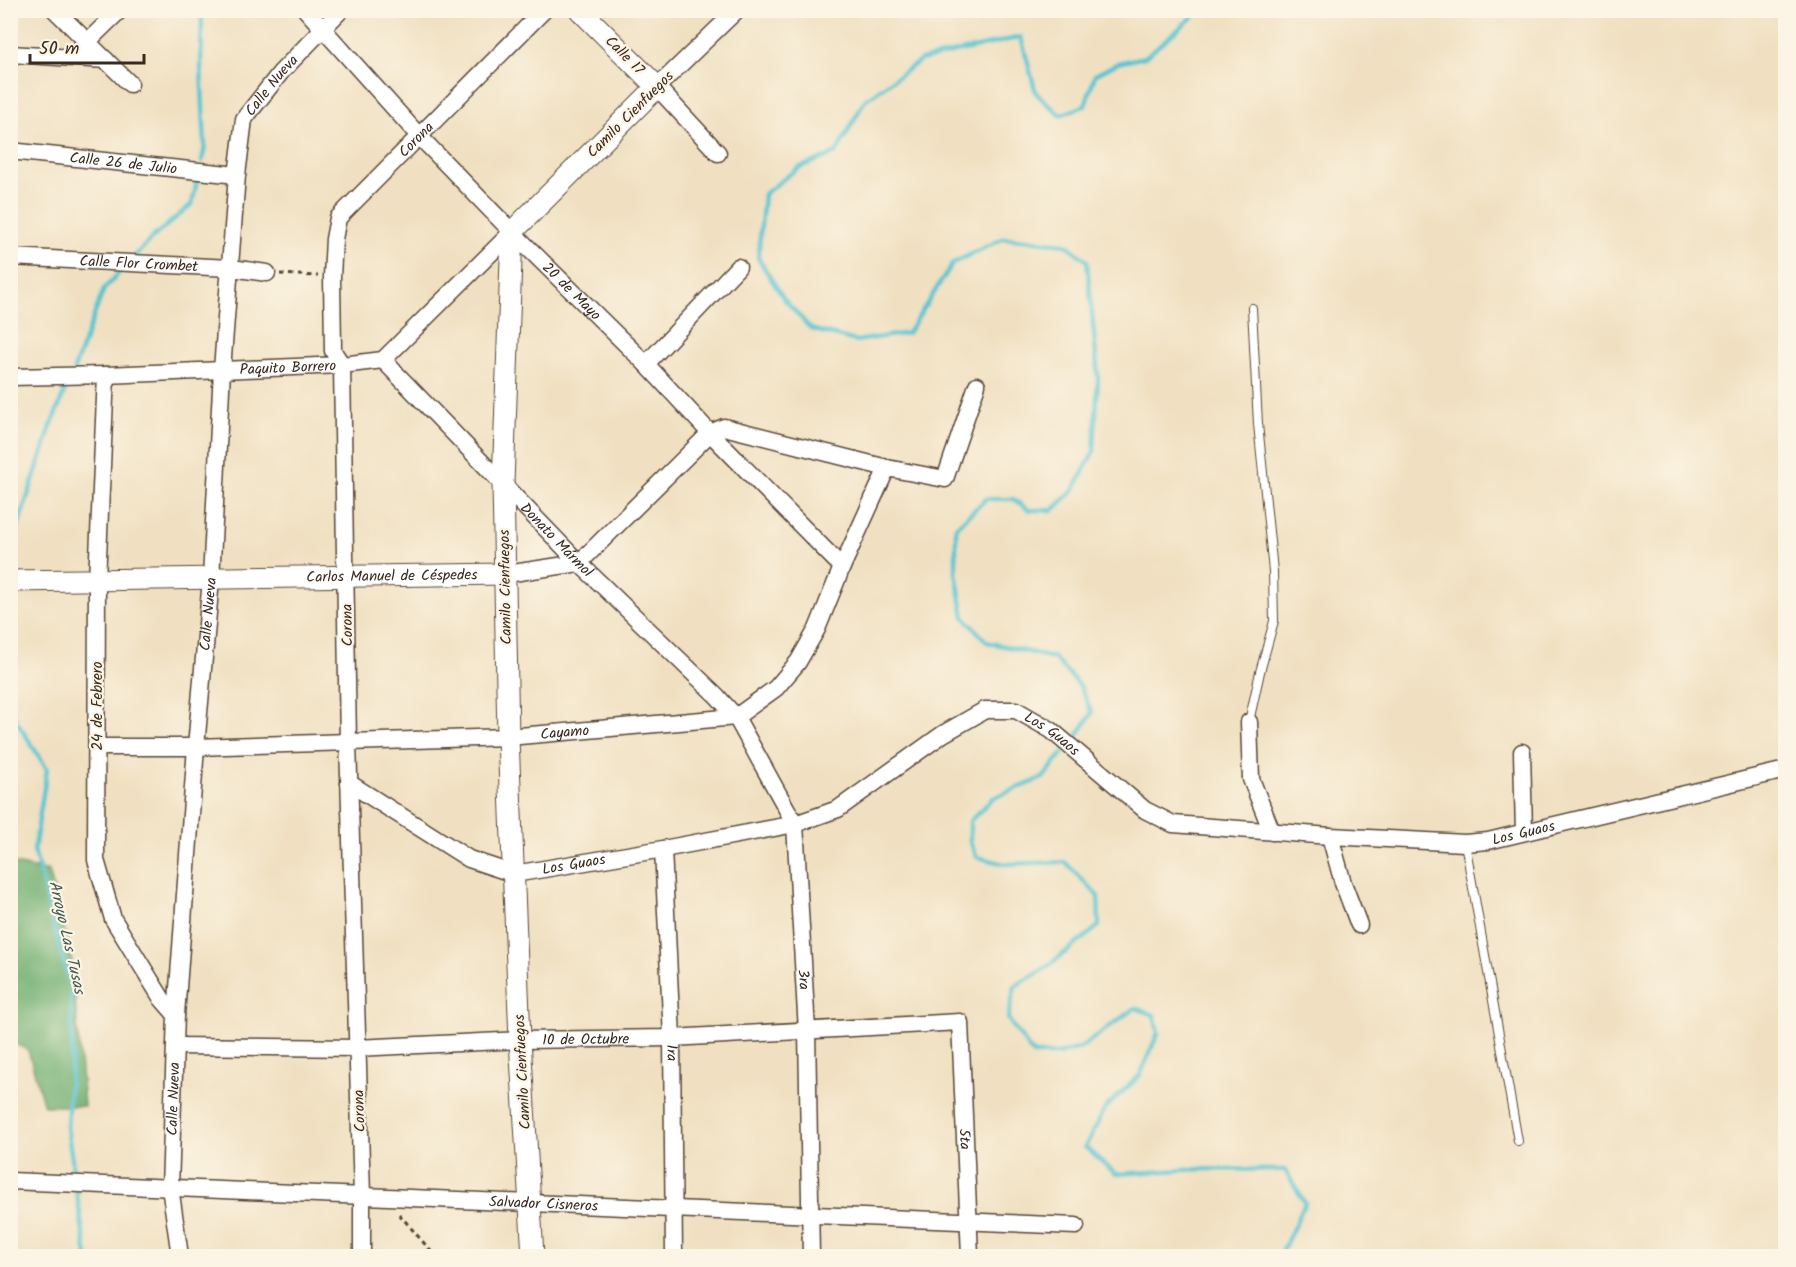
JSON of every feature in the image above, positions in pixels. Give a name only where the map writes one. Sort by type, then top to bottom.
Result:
[{"type":"street","points":[[55,10],[130,84]]},
{"type":"street","points":[[72,58],[120,10]]},
{"type":"street","name":"20 de Mayo","points":[[306,10],[420,137],[512,232],[646,364],[710,433],[842,567]]},
{"type":"street","name":"Calle Nueva","points":[[180,1257],[170,1187],[176,1015],[211,579],[222,370],[237,175],[244,119],[282,72],[341,10]]},
{"type":"street","name":"Corona","points":[[362,1257],[348,743],[342,365],[333,351],[334,239],[338,218],[544,10]]},
{"type":"street","name":"Calle 17","points":[[580,10],[657,87],[718,153]]},
{"type":"street","name":"Camilo Cienfuegos","points":[[533,1257],[520,1040],[508,737],[503,484],[512,232],[737,10]]},
{"type":"street","points":[[10,54],[106,60]]},
{"type":"street","name":"Calle 26 de Julio","points":[[10,151],[237,175]]},
{"type":"street","points":[[382,360],[512,232]]},
{"type":"street","name":"Calle Flor Crombet","points":[[10,257],[231,268],[267,273]]},
{"type":"street","points":[[646,364],[738,267]]},
{"type":"street","name":"Paquito Borrero","points":[[10,377],[342,365],[382,360]]},
{"type":"street","name":"Donato Mármol","points":[[382,360],[579,563],[736,717]]},
{"type":"street","name":"24 de Febrero","points":[[106,375],[97,580],[96,860],[113,919],[162,999],[176,1015]]},
{"type":"street","points":[[579,563],[710,433],[724,427],[887,468],[945,479],[977,385]]},
{"type":"street","points":[[736,717],[776,687],[798,662],[817,629],[887,468]]},
{"type":"street","name":"Carlos Manuel de Céspedes","points":[[20,581],[506,574],[579,563]]},
{"type":"street","name":"Los Guaos","points":[[349,783],[469,859],[514,874],[795,824],[838,809],[943,734],[984,710],[1016,710],[1051,730],[1145,810],[1173,824],[1272,832],[1465,843],[1488,841],[1785,770]]},
{"type":"street","name":"Cayamo","points":[[97,747],[196,747],[508,737],[736,717]]},
{"type":"street","name":"3ra","points":[[736,717],[795,824],[807,1031],[811,1257]]},
{"type":"street","points":[[1249,722],[1251,779],[1272,832]]},
{"type":"street","points":[[1522,752],[1524,832]]},
{"type":"street","points":[[1330,836],[1343,883],[1359,925]]},
{"type":"street","name":"1ra","points":[[663,849],[672,1038],[674,1257]]},
{"type":"street","name":"10 de Octubre","points":[[175,1046],[356,1048],[520,1040],[672,1038],[960,1022]]},
{"type":"street","name":"5ta","points":[[960,1022],[970,1257]]},
{"type":"street","name":"Salvador Cisneros","points":[[10,1181],[1076,1226]]},
{"type":"lane","points":[[1249,722],[1274,621],[1273,571],[1258,424],[1252,308]]},
{"type":"lane","points":[[1465,843],[1518,1141]]},
{"type":"path","points":[[267,273],[332,277]]},
{"type":"path","points":[[385,1196],[435,1257]]},
{"type":"green space","points":[[10,863],[49,871],[71,953],[84,1106],[44,1106],[28,1050],[11,1042]]},
{"type":"waterway","name":"Arroyo Las Tusas","points":[[202,10],[201,67],[205,146],[202,161]]},
{"type":"waterway","points":[[1077,736],[1092,713],[1080,686],[1054,658],[987,642],[964,617],[956,573],[956,527],[986,499],[1013,499],[1029,510],[1053,510],[1073,491],[1094,451],[1098,377],[1087,261],[1066,244],[1004,238],[953,263],[908,333],[856,341],[811,329],[784,299],[758,258],[764,194],[798,168],[836,153],[865,100],[921,60],[1021,37],[1036,93],[1060,115],[1085,106],[1095,75],[1118,63],[1145,57],[1201,10]]},
{"type":"waterway","name":"Arroyo Las Tusas","points":[[133,258],[153,237],[192,204],[197,181]]},
{"type":"waterway","name":"Arroyo Las Tusas","points":[[74,369],[104,289],[119,273]]},
{"type":"waterway","name":"Arroyo Las Tusas","points":[[10,550],[67,385]]},
{"type":"waterway","name":"Arroyo Las Tusas","points":[[10,711],[47,769],[34,850],[71,989],[72,1052],[67,1127],[75,1180]]},
{"type":"waterway","points":[[1063,753],[1043,778],[993,798],[970,821],[970,842],[977,857],[1005,864],[1065,862],[1098,896],[1099,926],[1044,969],[1015,986],[1008,1019],[1033,1054],[1058,1054],[1080,1048],[1135,1008],[1154,1015],[1158,1033],[1140,1075],[1106,1107],[1085,1147],[1116,1174],[1200,1169],[1285,1170],[1305,1203],[1280,1256]]},
{"type":"waterway","name":"Arroyo Las Tusas","points":[[76,1189],[87,1256]]}]
